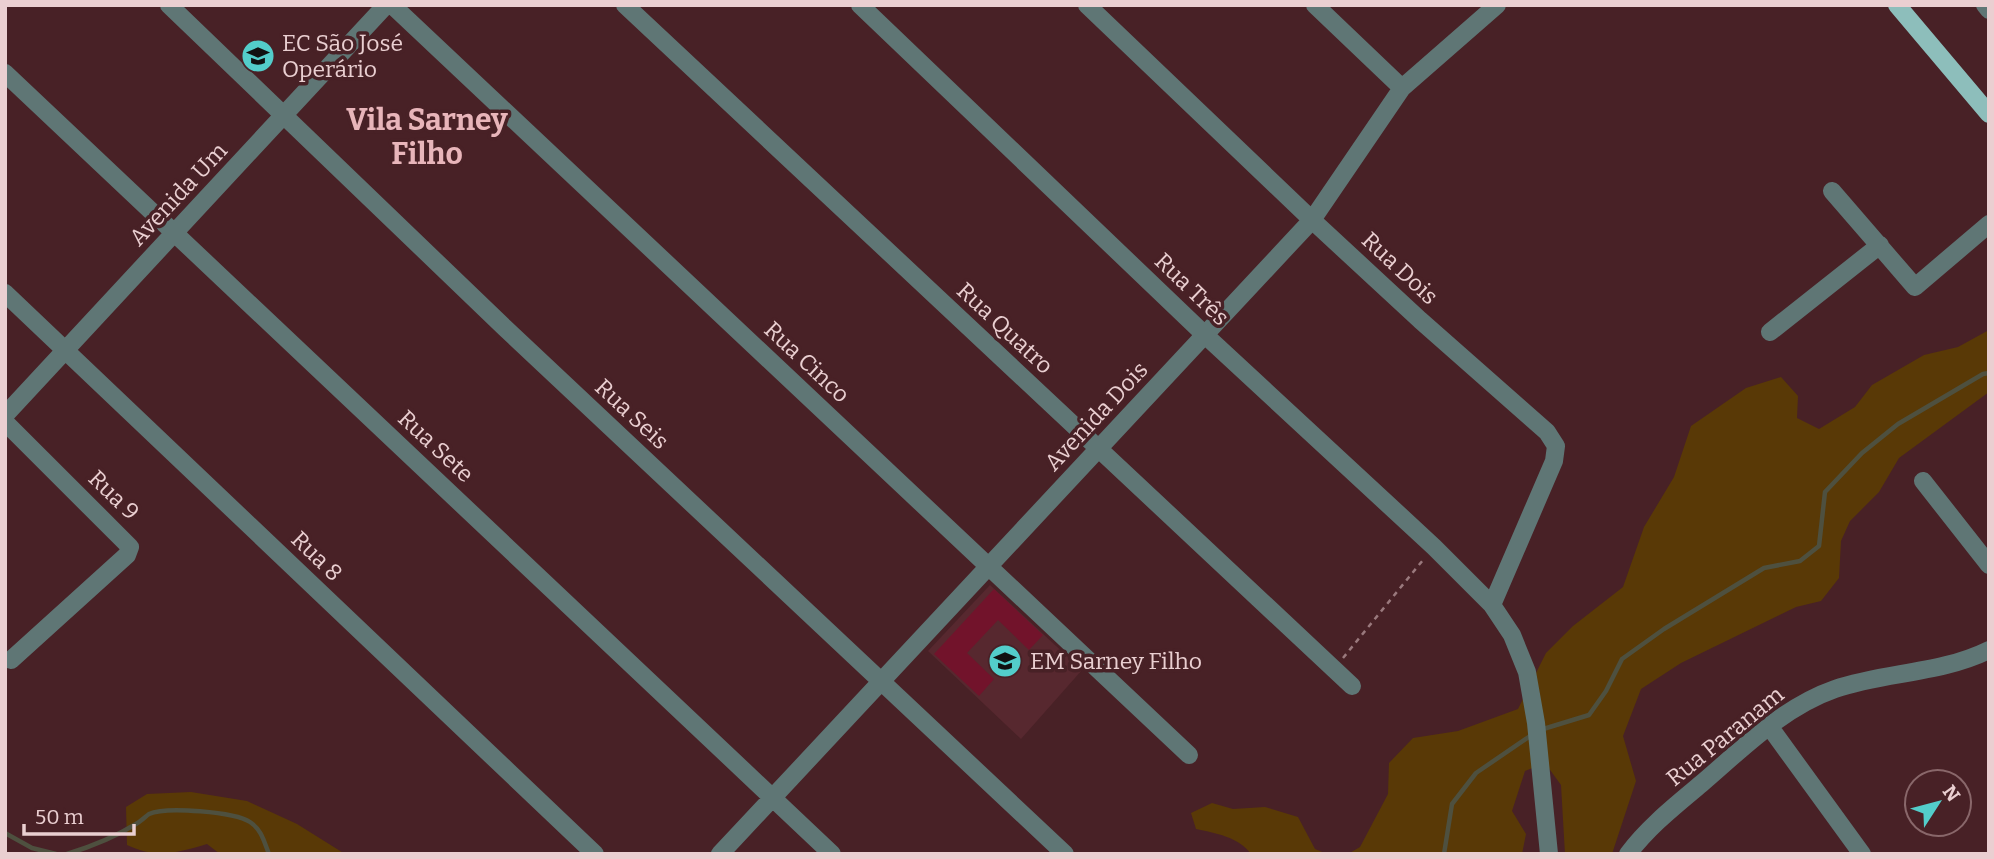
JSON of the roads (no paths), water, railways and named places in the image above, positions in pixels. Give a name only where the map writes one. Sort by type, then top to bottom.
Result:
[{"type":"main road","points":[[1897,5],[1989,114]]},
{"type":"street","name":"Rua Seis","points":[[170,5],[505,328],[1065,854]]},
{"type":"street","name":"Avenida Um","points":[[5,415],[386,5]]},
{"type":"street","name":"Rua Cinco","points":[[392,5],[1189,755]]},
{"type":"street","name":"Rua Quatro","points":[[625,5],[1352,686]]},
{"type":"street","name":"Rua Três","points":[[860,5],[1205,335],[1434,547],[1492,605]]},
{"type":"street","name":"Rua Dois","points":[[1087,5],[1312,220],[1420,320],[1533,416],[1547,432],[1556,446],[1554,461],[1492,605]]},
{"type":"street","points":[[1315,5],[1402,88]]},
{"type":"street","name":"Avenida Dois","points":[[719,854],[1312,220],[1402,88],[1497,5]]},
{"type":"street","points":[[1985,5],[1989,10]]},
{"type":"street","name":"Rua Sete","points":[[5,73],[832,854]]},
{"type":"street","points":[[1832,191],[1915,287],[1989,224]]},
{"type":"street","points":[[1770,332],[1880,245]]},
{"type":"street","name":"Rua 8","points":[[5,293],[595,854]]},
{"type":"street","name":"Rua 9","points":[[5,422],[130,547],[127,555],[11,660]]},
{"type":"street","points":[[1923,481],[1989,565]]},
{"type":"street","points":[[1492,605],[1512,635],[1527,672],[1536,723],[1549,854]]},
{"type":"street","name":"Rua Paranam","points":[[1628,854],[1672,809],[1769,726],[1804,703],[1834,689],[1958,664],[1989,650]]},
{"type":"street","points":[[1769,726],[1862,854]]},
{"type":"waterway","points":[[1540,730],[1589,715],[1606,691],[1622,659],[1664,629],[1764,568],[1800,561],[1819,546],[1825,492],[1862,453],[1898,424],[1989,373]]},
{"type":"waterway","points":[[1444,854],[1452,804],[1476,773],[1533,734]]},
{"type":"waterway","points":[[67,854],[120,833],[149,814],[170,810],[242,818],[260,832],[269,854]]},
{"type":"waterway","points":[[5,833],[32,848],[56,854]]},
{"type":"place","name":"EC São José Operário","points":[[258,56]]},
{"type":"place","name":"EM Sarney Filho","points":[[1005,661]]},
{"type":"district","name":"Vila Sarney Filho","points":[[427,137]]}]
